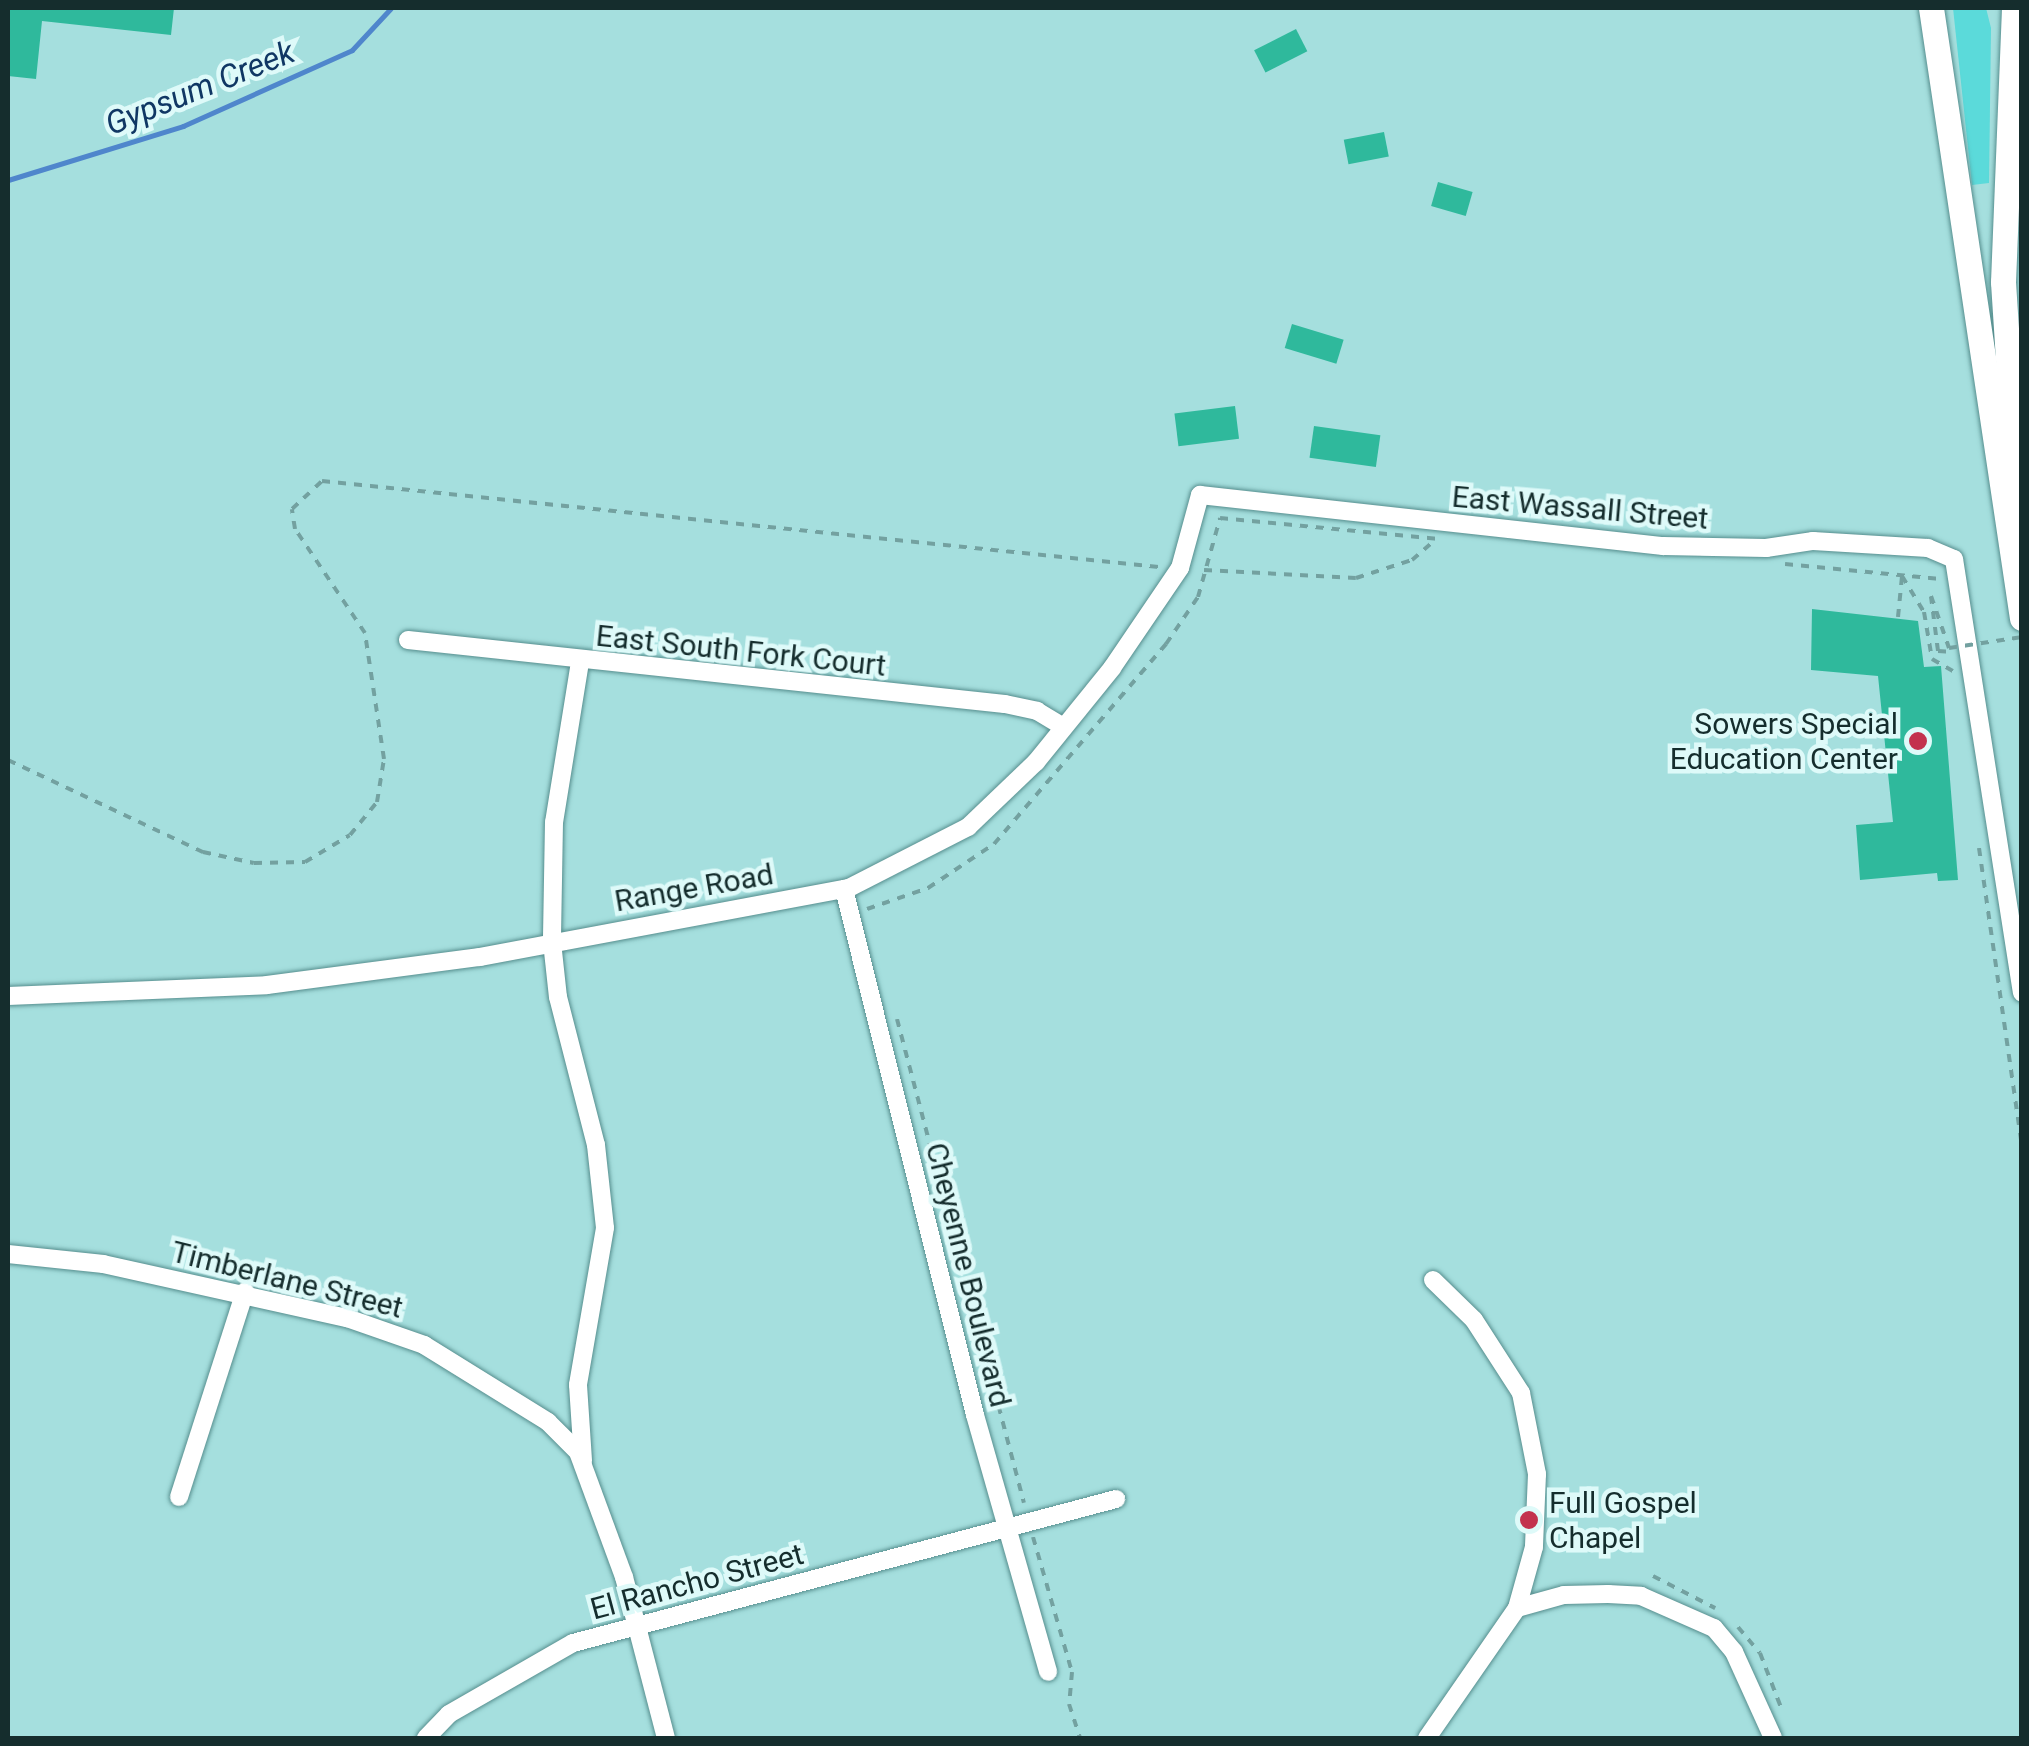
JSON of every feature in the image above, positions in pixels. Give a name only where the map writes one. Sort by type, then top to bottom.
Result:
[{"type":"highway","points":[[1931,8],[2022,618]]},
{"type":"highway","points":[[2014,8],[2004,197],[2005,374],[2022,554]]},
{"type":"street","name":"East Wassall Street","points":[[1200,495],[1437,534],[1766,548],[1813,541],[1928,548],[1954,559],[2022,993]]},
{"type":"street","name":"Range Road","points":[[8,996],[266,985],[552,942],[844,889],[968,827],[1064,727],[1180,568],[1200,495]]},
{"type":"street","name":"East South Fork Court","points":[[408,640],[580,662],[1005,704],[1037,710],[1064,727]]},
{"type":"street","points":[[580,662],[554,822],[552,942],[558,997],[596,1144],[604,1228],[578,1385],[583,1466]]},
{"type":"street","name":"Cheyenne Boulevard","points":[[844,889],[1006,1529],[1048,1672]]},
{"type":"street","name":"Timberlane Street","points":[[8,1254],[104,1264],[244,1291],[424,1345],[548,1422],[583,1466],[637,1626],[666,1738]]},
{"type":"street","points":[[1427,1738],[1517,1608],[1534,1546],[1537,1474],[1521,1393],[1474,1320],[1433,1280]]},
{"type":"street","points":[[179,1497],[244,1291]]},
{"type":"street","name":"El Rancho Street","points":[[426,1738],[449,1714],[573,1643],[1116,1499]]},
{"type":"street","points":[[1517,1608],[1564,1595],[1608,1594],[1677,1608],[1714,1628],[1734,1652],[1773,1738]]},
{"type":"path","points":[[8,760],[204,852],[254,863],[305,862],[350,836],[377,802],[384,759],[365,632],[294,529],[292,509],[322,481],[1180,568],[1356,578],[1412,560],[1437,534]]},
{"type":"path","points":[[871,924],[866,906],[928,888],[994,844],[1166,644],[1198,597],[1220,518],[1437,534]]},
{"type":"path","points":[[1777,563],[1944,580],[1946,595]]},
{"type":"path","points":[[1898,618],[1902,576]]},
{"type":"path","points":[[1902,576],[1924,612],[1932,659],[1955,673]]},
{"type":"path","points":[[1948,611],[1955,652],[1938,651],[1931,596],[1949,648],[2022,637]]},
{"type":"path","points":[[1977,831],[2022,1145]]},
{"type":"path","points":[[895,1014],[1072,1672],[1069,1704],[1080,1738]]},
{"type":"shaded area","points":[[1953,8],[1986,8],[1991,28],[1989,183],[1972,185]]},
{"type":"building","points":[[8,8],[174,8],[171,35],[42,21],[36,79],[8,76]]},
{"type":"building","points":[[1296,29],[1307,51],[1265,73],[1254,50]]},
{"type":"building","points":[[1384,132],[1389,157],[1349,164],[1344,140]]},
{"type":"building","points":[[1438,182],[1473,192],[1466,216],[1431,206]]},
{"type":"building","points":[[1292,324],[1344,340],[1336,364],[1285,348]]},
{"type":"building","points":[[1235,406],[1239,439],[1178,446],[1174,413]]},
{"type":"building","points":[[1314,426],[1380,435],[1376,467],[1310,458]]},
{"type":"building","points":[[1812,609],[1918,621],[1924,667],[1941,666],[1958,880],[1938,881],[1937,873],[1860,880],[1856,825],[1893,822],[1878,676],[1811,670]]},
{"type":"waterway","name":"Gypsum Creek","points":[[8,180],[183,126],[352,50],[391,8]]},
{"type":"place","name":"Sowers Special Education Center","points":[[1918,741]]},
{"type":"place","name":"Full Gospel Chapel","points":[[1529,1520]]}]
